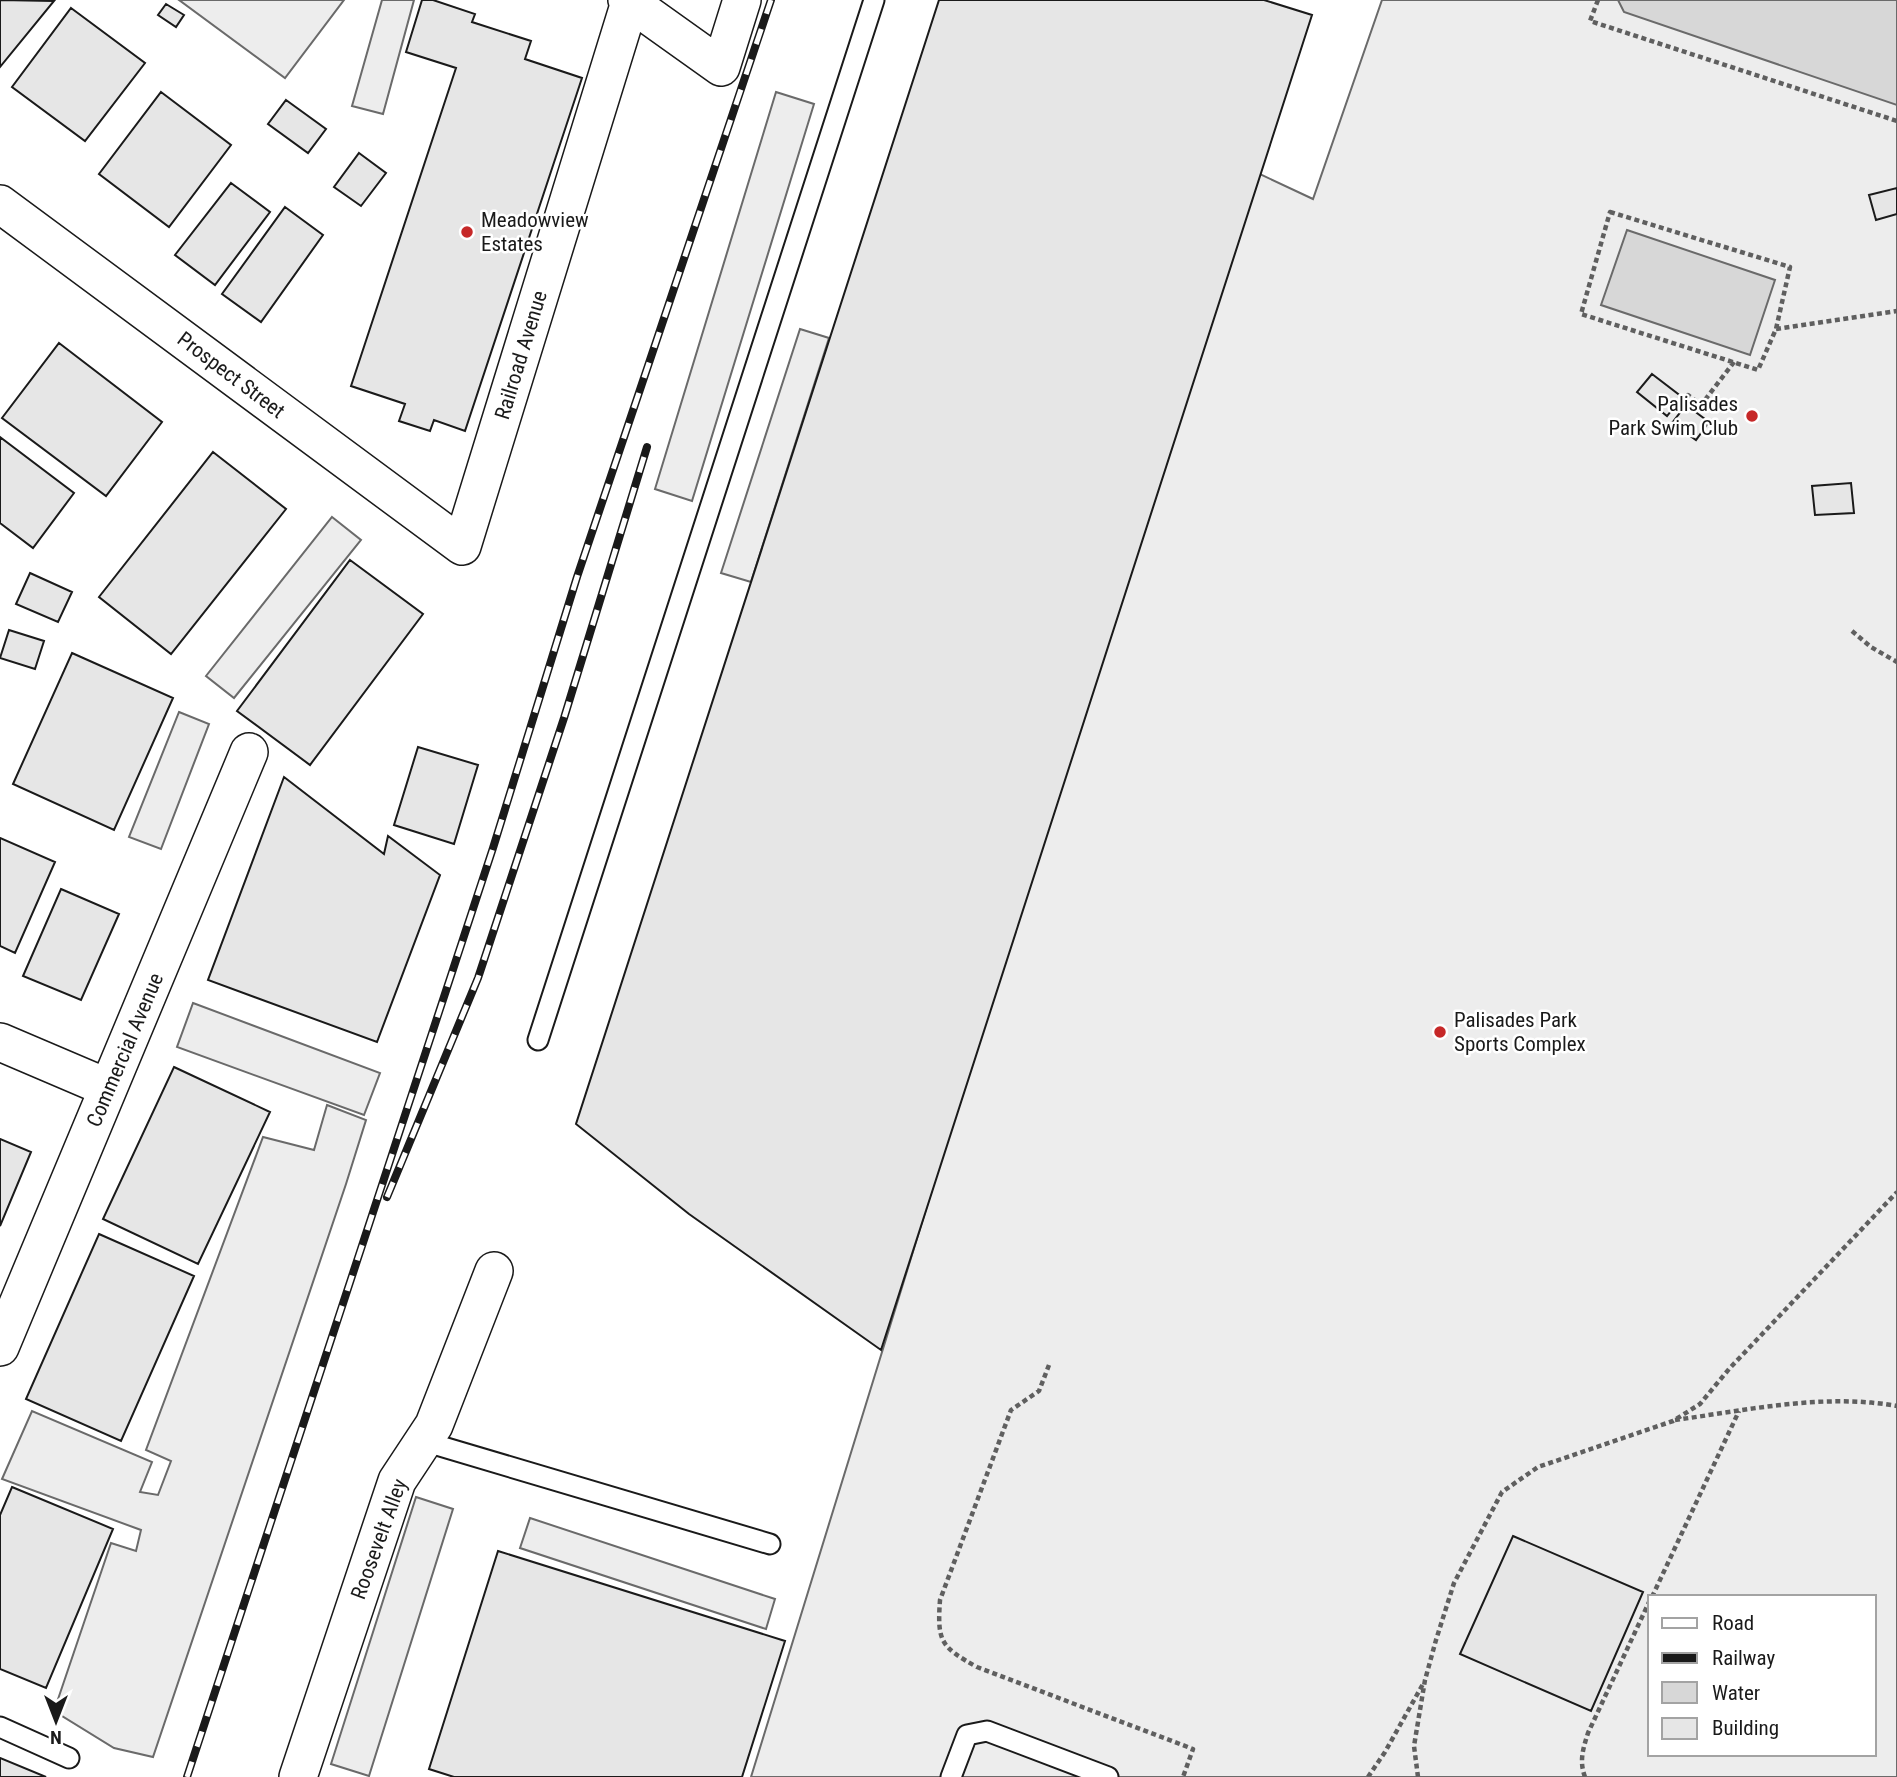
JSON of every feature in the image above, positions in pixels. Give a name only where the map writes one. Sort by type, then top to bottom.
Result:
[{"type":"street","points":[[629,1],[720,67],[741,0]]},
{"type":"street","name":"Railroad Avenue","points":[[462,546],[629,1]]},
{"type":"street","name":"Prospect Street","points":[[0,204],[462,546]]},
{"type":"street","name":"Commercial Avenue","points":[[0,1347],[249,752]]},
{"type":"street","points":[[0,1042],[108,1088]]},
{"type":"street","name":"Roosevelt Alley","points":[[298,1777],[397,1480],[434,1426],[494,1271]]},
{"type":"lane","points":[[538,1040],[874,0]]},
{"type":"lane","points":[[423,1441],[770,1544]]},
{"type":"lane","points":[[0,1727],[69,1758]]},
{"type":"lane","points":[[951,1777],[967,1735],[987,1731],[1108,1777]]},
{"type":"path","points":[[1598,0],[1590,22],[1897,121]]},
{"type":"path","points":[[1610,212],[1790,267],[1776,329],[1758,370],[1581,314],[1610,212]]},
{"type":"path","points":[[1776,329],[1897,311]]},
{"type":"path","points":[[1676,410],[1688,395],[1701,405],[1734,362]]},
{"type":"path","points":[[1852,631],[1871,647],[1897,662]]},
{"type":"path","points":[[1673,1421],[1700,1404],[1746,1351],[1897,1192]]},
{"type":"path","points":[[1049,1365],[1039,1391],[1011,1410],[940,1600],[940,1637],[952,1653],[977,1667],[1194,1749],[1183,1777]]},
{"type":"path","points":[[1418,1777],[1414,1746],[1425,1680],[1454,1583],[1502,1492],[1538,1467],[1673,1421],[1788,1404],[1837,1401],[1897,1406]]},
{"type":"path","points":[[1652,1595],[1738,1411]]},
{"type":"path","points":[[1585,1777],[1582,1755],[1588,1733],[1648,1604]]},
{"type":"path","points":[[1368,1777],[1425,1680]]},
{"type":"shaded area","points":[[179,0],[344,0],[285,78]]},
{"type":"shaded area","points":[[382,0],[414,0],[383,114],[352,106]]},
{"type":"shaded area","name":"Palisades Park Sports Complex","points":[[1382,0],[1897,0],[1897,1777],[751,1777],[1247,168],[1313,199]]},
{"type":"shaded area","points":[[776,92],[814,104],[692,501],[655,489]]},
{"type":"shaded area","points":[[800,329],[829,338],[751,582],[721,573]]},
{"type":"shaded area","points":[[332,517],[361,540],[234,698],[206,676]]},
{"type":"shaded area","points":[[179,712],[209,724],[161,849],[129,837]]},
{"type":"shaded area","points":[[193,1003],[380,1073],[364,1115],[177,1047]]},
{"type":"shaded area","points":[[327,1105],[366,1120],[346,1184],[153,1757],[114,1748],[54,1711],[111,1543],[136,1551],[141,1530],[2,1479],[32,1411],[152,1462],[140,1492],[158,1495],[171,1461],[146,1450],[263,1137],[314,1150]]},
{"type":"shaded area","points":[[416,1497],[453,1509],[369,1776],[331,1764]]},
{"type":"shaded area","points":[[530,1518],[775,1599],[766,1629],[520,1548]]},
{"type":"water","points":[[1618,0],[1897,0],[1897,105],[1624,12]]},
{"type":"water","points":[[1627,230],[1775,280],[1750,355],[1601,305]]},
{"type":"building","points":[[0,0],[54,1],[0,67]]},
{"type":"building","name":"Meadowview Estates","points":[[422,0],[433,0],[475,14],[472,22],[531,41],[525,59],[582,78],[465,431],[434,420],[430,431],[399,421],[405,404],[351,386],[456,68],[406,52]]},
{"type":"building","points":[[939,0],[1264,0],[1312,15],[881,1350],[689,1214],[576,1124]]},
{"type":"building","points":[[166,4],[184,15],[176,27],[158,15]]},
{"type":"building","points":[[71,8],[145,63],[85,141],[12,87]]},
{"type":"building","points":[[161,92],[231,145],[169,227],[99,174]]},
{"type":"building","points":[[286,100],[326,129],[308,153],[268,124]]},
{"type":"building","points":[[359,153],[386,173],[361,206],[334,187]]},
{"type":"building","points":[[231,183],[270,212],[215,285],[175,255]]},
{"type":"building","points":[[1897,188],[1897,214],[1876,220],[1869,195]]},
{"type":"building","points":[[285,207],[323,235],[261,322],[222,294]]},
{"type":"building","points":[[59,343],[162,422],[106,496],[2,418]]},
{"type":"building","points":[[1652,374],[1682,397],[1667,416],[1637,392]]},
{"type":"building","points":[[1686,405],[1709,422],[1696,440],[1672,423]]},
{"type":"building","points":[[0,437],[74,493],[33,548],[0,523]]},
{"type":"building","points":[[213,452],[286,509],[171,654],[99,597]]},
{"type":"building","points":[[1851,483],[1854,513],[1815,515],[1812,486]]},
{"type":"building","points":[[350,560],[423,614],[310,765],[237,711]]},
{"type":"building","points":[[30,573],[72,592],[58,622],[16,604]]},
{"type":"building","points":[[9,630],[44,641],[35,669],[0,658]]},
{"type":"building","points":[[72,653],[173,698],[114,830],[13,784]]},
{"type":"building","points":[[418,747],[478,765],[454,844],[394,825]]},
{"type":"building","points":[[284,777],[384,854],[388,836],[440,875],[377,1042],[208,980]]},
{"type":"building","points":[[0,838],[55,862],[15,953],[0,946]]},
{"type":"building","points":[[61,889],[119,914],[81,1000],[23,976]]},
{"type":"building","points":[[174,1067],[270,1112],[198,1264],[103,1219]]},
{"type":"building","points":[[0,1139],[31,1152],[0,1226]]},
{"type":"building","points":[[99,1234],[194,1276],[121,1441],[26,1399]]},
{"type":"building","points":[[12,1487],[113,1529],[46,1688],[0,1669],[0,1515]]},
{"type":"building","points":[[1513,1536],[1643,1592],[1591,1711],[1460,1654]]},
{"type":"building","points":[[498,1551],[785,1641],[742,1777],[454,1777],[429,1769]]},
{"type":"building","points":[[0,1758],[46,1777],[0,1777]]},
{"type":"railway","points":[[187,1777],[493,848],[577,577],[771,0]]},
{"type":"railway","points":[[387,1197],[478,978],[564,718],[647,447]]},
{"type":"place","name":"Meadowview Estates","points":[[467,232]]},
{"type":"place","name":"Palisades Park Swim Club","points":[[1752,416]]},
{"type":"place","name":"Palisades Park Sports Complex","points":[[1440,1032]]}]
